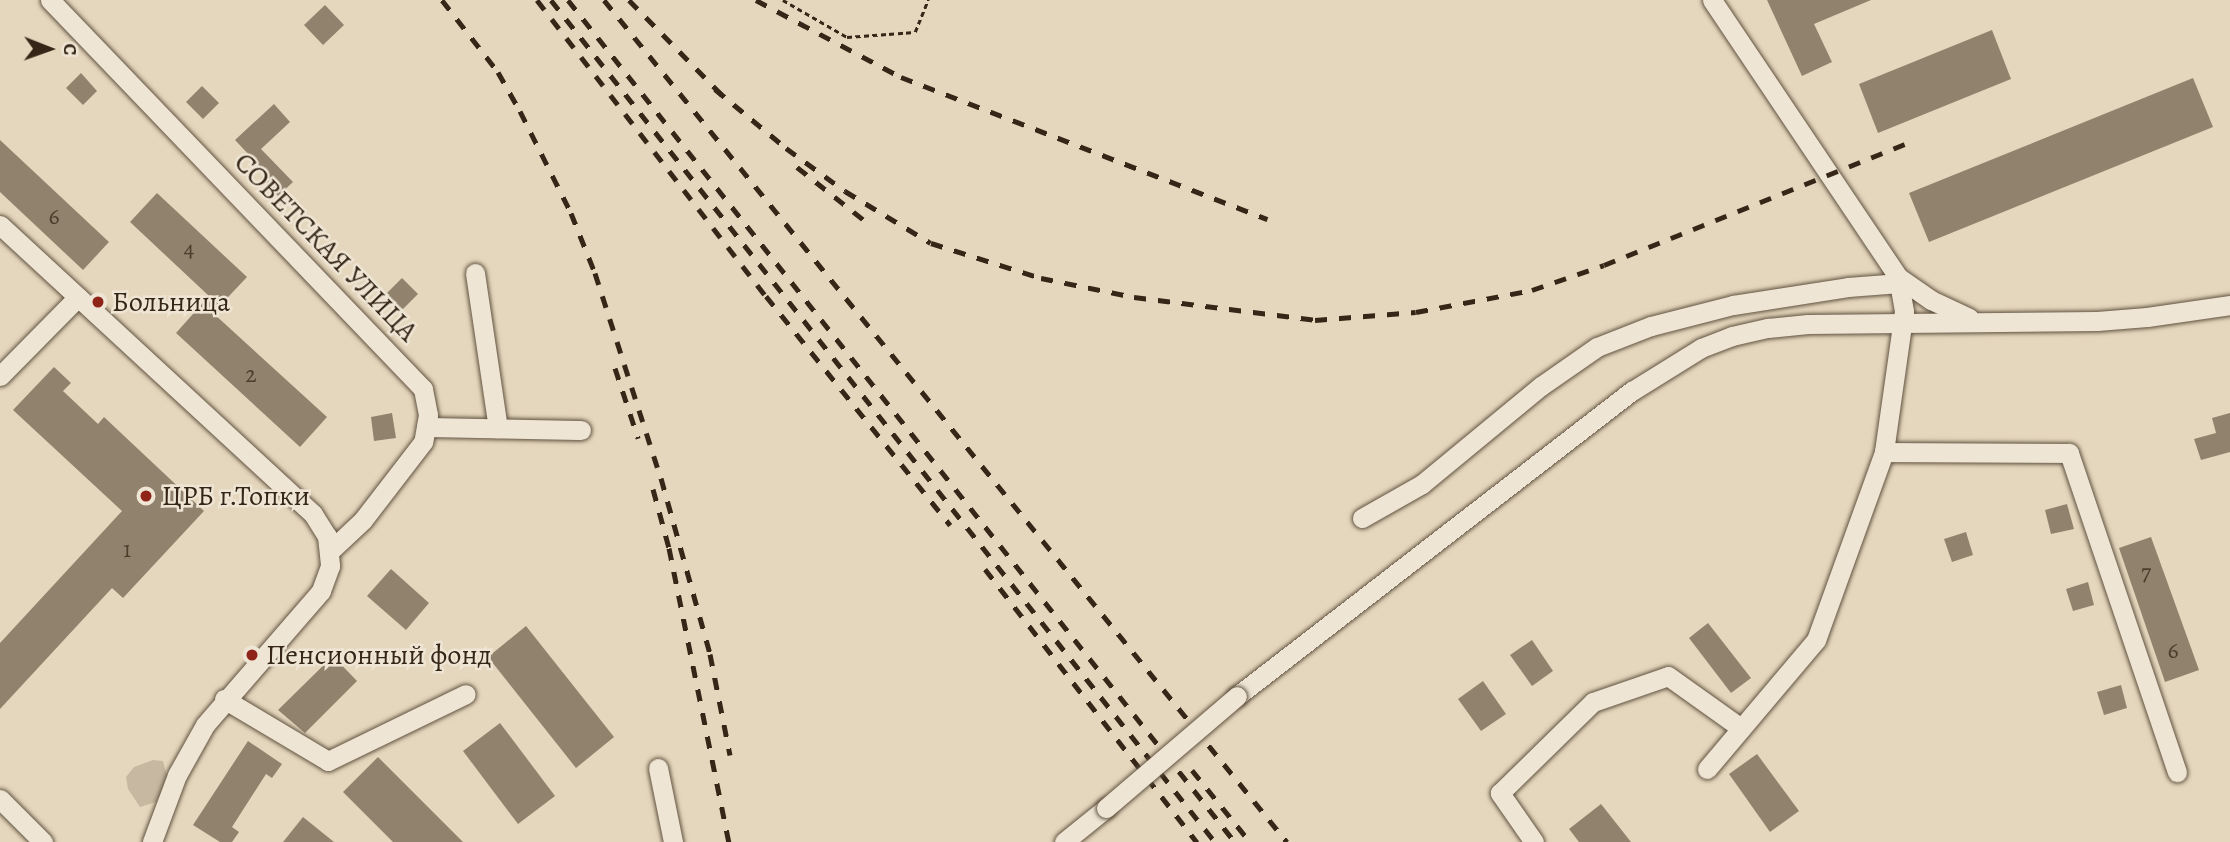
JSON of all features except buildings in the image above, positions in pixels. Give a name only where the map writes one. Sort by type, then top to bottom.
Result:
[{"type":"street","name":"СОВЕТСКАЯ УЛИЦА","points":[[50,0],[423,388],[427,401],[423,442],[363,520],[330,551]]},
{"type":"street","points":[[1707,769],[1815,640],[1884,452],[1904,302],[1899,280],[1712,0]]},
{"type":"street","points":[[0,225],[313,514],[327,536],[330,551],[327,579],[321,591],[225,699],[190,748],[163,807],[152,842]]},
{"type":"street","points":[[475,273],[498,428]]},
{"type":"street","points":[[1362,518],[1422,484],[1541,386],[1597,347],[1651,326],[1733,304],[1899,280],[1931,300],[1977,321]]},
{"type":"street","points":[[0,376],[78,297]]},
{"type":"street","points":[[1064,842],[1237,696],[1632,391],[1701,348],[1732,336],[1768,328],[1902,322],[2097,321],[2230,305]]},
{"type":"street","points":[[426,427],[581,430]]},
{"type":"street","points":[[1884,452],[2069,453],[2177,772]]},
{"type":"street","points":[[1534,842],[1500,793],[1593,702],[1668,676],[1741,728]]},
{"type":"street","points":[[225,699],[328,761],[466,694]]},
{"type":"street","points":[[658,768],[673,842]]},
{"type":"street","points":[[0,799],[44,842]]},
{"type":"path","points":[[783,0],[847,37],[915,32],[928,0]]},
{"type":"shaded area","points":[[153,760],[163,761],[168,780],[156,802],[140,807],[128,789],[126,777],[134,767]]},
{"type":"railway","points":[[442,0],[498,72],[520,111],[571,213],[595,273],[661,478],[710,654],[730,755]]},
{"type":"railway","points":[[537,0],[766,296],[950,525]]},
{"type":"railway","points":[[551,0],[1215,842]]},
{"type":"railway","points":[[568,0],[1235,842]]},
{"type":"railway","points":[[604,0],[1287,842]]},
{"type":"railway","points":[[629,0],[722,95]]},
{"type":"railway","points":[[756,0],[901,77],[1267,219]]},
{"type":"railway","points":[[715,89],[786,148],[845,191],[931,243],[1041,278],[1134,297],[1315,320],[1416,312],[1532,290],[1604,265],[1913,141]]},
{"type":"railway","points":[[797,167],[869,224]]},
{"type":"railway","points":[[615,368],[638,438]]},
{"type":"railway","points":[[653,489],[669,548],[729,842]]},
{"type":"railway","points":[[985,569],[1197,842]]},
{"type":"railway","points":[[1192,770],[1250,842]]},
{"type":"place","name":"Больница","points":[[98,302]]},
{"type":"place","name":"ЦРБ г.Топки","points":[[146,496]]},
{"type":"place","name":"Пенсионный фонд","points":[[252,655]]}]
